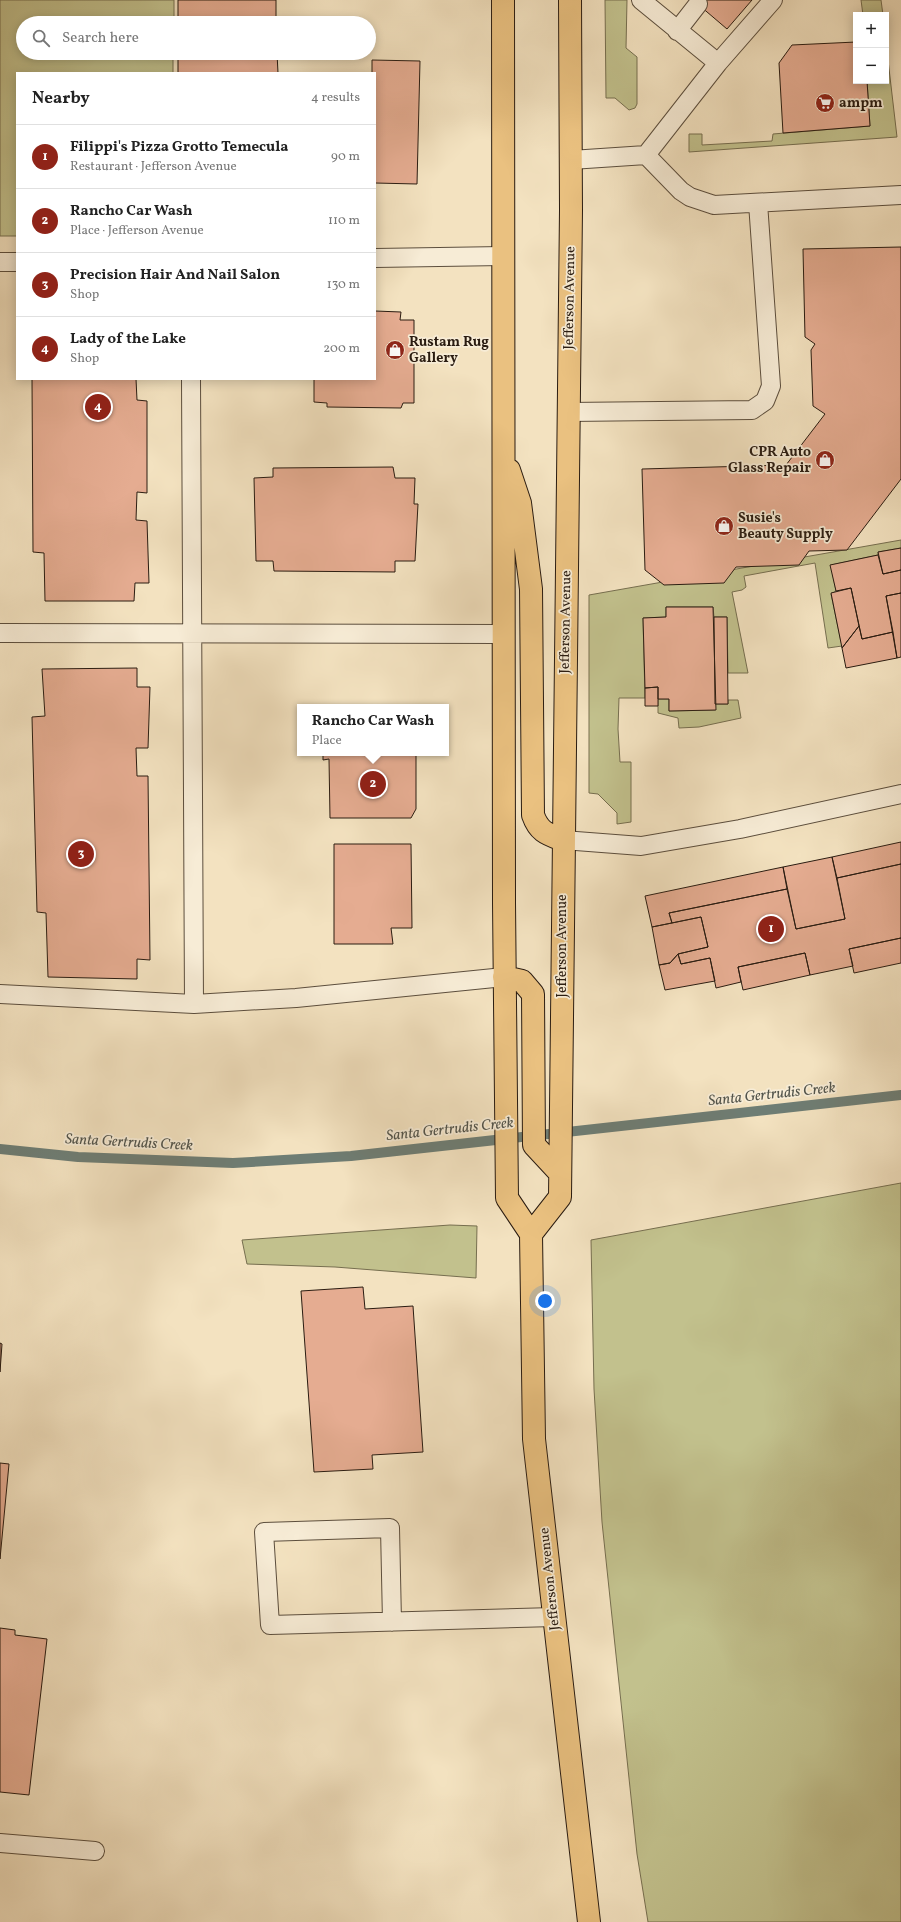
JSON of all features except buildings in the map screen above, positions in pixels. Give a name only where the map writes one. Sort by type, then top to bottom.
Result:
[{"type":"main road","points":[[503,0],[504,977],[507,1198],[531,1234]]},
{"type":"main road","name":"Jefferson Avenue","points":[[570,0],[568,412],[560,1197],[531,1234],[534,1439],[589,1922]]},
{"type":"main road","points":[[503,452],[520,503],[531,589],[533,815],[536,824],[544,832],[563,840]]},
{"type":"main road","points":[[504,977],[522,981],[534,994],[534,1145],[560,1173]]},
{"type":"lane","points":[[641,0],[718,63]]},
{"type":"lane","points":[[570,160],[646,155],[718,63],[773,0]]},
{"type":"lane","points":[[677,31],[698,4]]},
{"type":"lane","points":[[646,155],[676,187],[690,197],[714,205],[901,194]]},
{"type":"lane","points":[[568,412],[752,410],[765,401],[771,386],[758,203]]},
{"type":"lane","points":[[376,258],[504,256]]},
{"type":"lane","points":[[0,262],[16,262]]},
{"type":"lane","points":[[191,380],[194,1004]]},
{"type":"lane","points":[[0,633],[504,634]]},
{"type":"lane","points":[[563,840],[641,846],[740,829],[901,794]]},
{"type":"lane","points":[[0,994],[194,1004],[296,998],[504,977]]},
{"type":"lane","points":[[392,1622],[390,1528],[264,1532],[270,1625],[392,1622],[554,1617]]},
{"type":"lane","points":[[0,1843],[95,1851]]},
{"type":"shaded area","points":[[0,0],[174,0],[174,16],[16,16],[16,60],[173,60],[173,72],[16,72],[16,236],[0,236]]},
{"type":"shaded area","points":[[605,0],[627,0],[626,48],[637,57],[637,104],[635,108],[629,110],[615,98],[606,98]]},
{"type":"shaded area","points":[[861,0],[881,0],[883,12],[863,12]]},
{"type":"shaded area","points":[[889,69],[897,137],[689,152],[689,134],[702,134],[702,145],[772,141],[773,134],[870,126],[867,84],[889,84]]},
{"type":"shaded area","points":[[901,540],[901,548],[878,552],[878,555],[831,565],[836,591],[831,594],[842,646],[828,648],[815,563],[744,576],[746,587],[742,590],[732,592],[748,673],[728,673],[727,617],[714,617],[713,607],[666,607],[666,617],[643,618],[645,698],[619,698],[618,729],[620,762],[631,762],[631,822],[617,824],[617,813],[598,794],[589,793],[589,595]]},
{"type":"shaded area","points":[[658,699],[669,699],[669,711],[715,710],[715,704],[728,704],[728,700],[738,700],[741,718],[699,727],[679,728],[678,718],[658,713]]},
{"type":"shaded area","points":[[901,1183],[901,1922],[648,1922],[637,1854],[602,1522],[594,1389],[591,1240]]},
{"type":"shaded area","points":[[450,1225],[477,1226],[476,1278],[335,1267],[247,1264],[242,1240]]},
{"type":"waterway","name":"Santa Gertrudis Creek","points":[[0,1149],[78,1157],[233,1163],[351,1156],[901,1095]]},
{"type":"place","name":"ampm","points":[[825,103]]},
{"type":"place","name":"Rustam Rug Gallery","points":[[395,350]]},
{"type":"place","name":"Lady of the Lake","points":[[98,407]]},
{"type":"place","name":"CPR Auto Glass Repair","points":[[825,460]]},
{"type":"place","name":"Susie's Beauty Supply","points":[[724,526]]},
{"type":"place","name":"Rancho Car Wash","points":[[373,784]]},
{"type":"place","name":"Precision Hair And Nail Salon","points":[[81,854]]},
{"type":"place","name":"Filippi's Pizza Grotto Temecula","points":[[771,929]]}]
